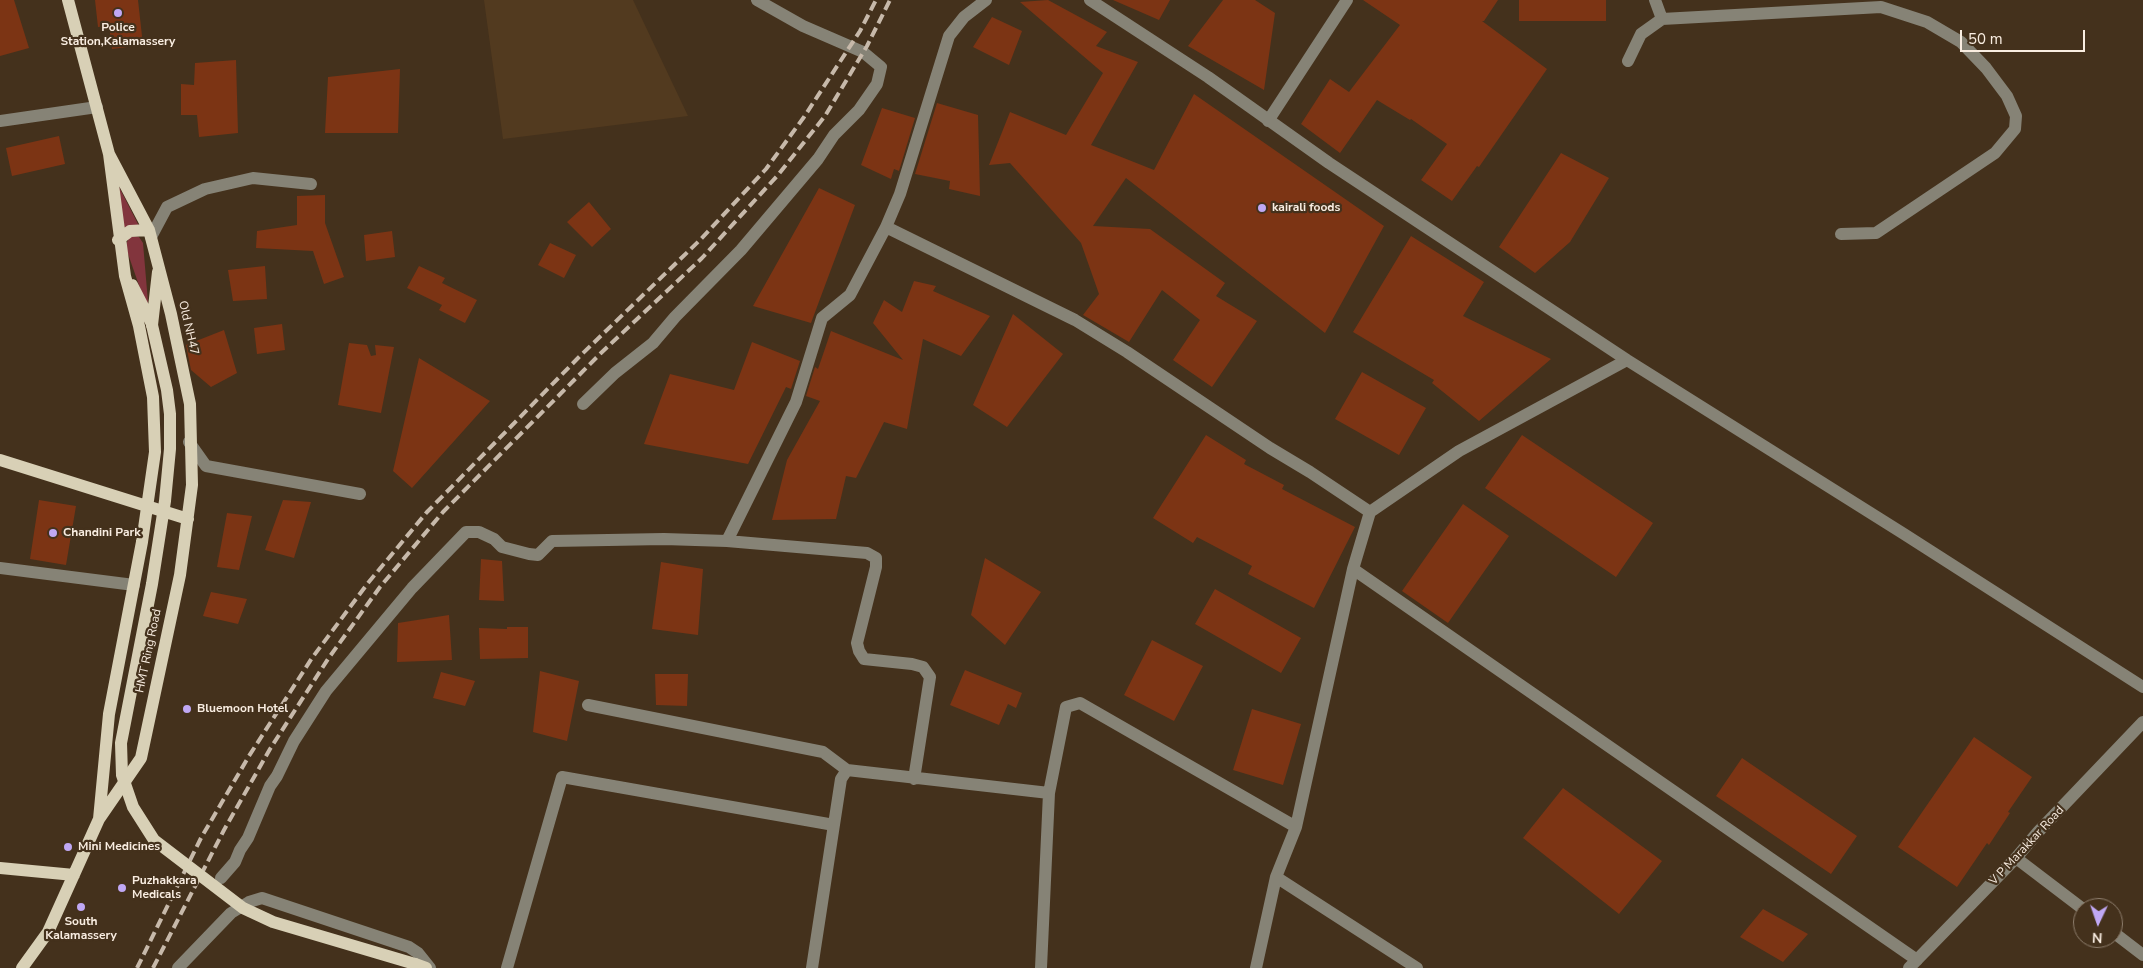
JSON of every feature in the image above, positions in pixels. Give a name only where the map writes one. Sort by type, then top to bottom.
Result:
[{"type":"main road","name":"Old NH47","points":[[68,0],[109,154],[118,240],[154,397],[155,452],[148,505]]},
{"type":"main road","name":"Old NH47","points":[[109,154],[150,233],[190,404],[189,442],[192,485],[188,519]]},
{"type":"main road","points":[[118,240],[130,231],[150,233]]},
{"type":"main road","points":[[152,325],[159,267]]},
{"type":"main road","points":[[125,276],[136,289],[152,325],[167,390],[170,431],[165,501],[121,744],[122,775],[133,807],[154,840],[243,908],[273,922],[424,967]]},
{"type":"main road","points":[[0,460],[188,519]]},
{"type":"main road","name":"HMT Ring Road","points":[[99,820],[109,714],[148,505]]},
{"type":"main road","name":"HMT Ring Road","points":[[22,968],[48,932],[99,820],[141,758],[180,575],[188,519]]},
{"type":"main road","points":[[0,868],[74,875]]},
{"type":"street","points":[[583,404],[615,373],[653,343],[675,317],[741,250],[818,159],[834,135],[859,110],[877,84],[880,67],[863,52],[803,26],[756,0]]},
{"type":"street","points":[[727,541],[796,402],[822,318],[850,295],[886,227],[900,194],[949,36],[964,16],[986,0]]},
{"type":"street","points":[[1090,0],[1208,77],[1329,163],[1627,360],[2143,687]]},
{"type":"street","points":[[1268,121],[1347,0]]},
{"type":"street","points":[[1656,0],[1662,19]]},
{"type":"street","points":[[1628,61],[1641,34],[1662,19],[1880,7],[1927,22],[1961,42],[1986,68],[2007,96],[2016,116],[2015,129],[1995,153],[1876,233],[1841,234]]},
{"type":"street","points":[[0,121],[97,107]]},
{"type":"street","points":[[150,233],[167,207],[206,189],[253,178],[311,184]]},
{"type":"street","points":[[886,227],[1075,320],[1127,352],[1270,448],[1370,512]]},
{"type":"street","points":[[1256,968],[1276,877],[1296,827],[1354,569],[1370,512],[1459,451],[1627,360]]},
{"type":"street","points":[[189,442],[206,466],[360,494]]},
{"type":"street","points":[[221,878],[235,862],[248,838],[270,786],[278,776],[294,741],[326,691],[412,588],[466,532],[479,532],[494,539],[502,547],[538,555],[552,541],[664,538],[727,541],[866,553],[876,558],[876,567],[857,643],[864,659],[923,667],[930,677],[914,780]]},
{"type":"street","points":[[0,568],[134,586]]},
{"type":"street","points":[[1354,569],[1913,964]]},
{"type":"street","points":[[1041,968],[1049,793],[1066,707],[1080,703],[1296,827]]},
{"type":"street","points":[[588,705],[823,752],[847,770],[914,780],[1049,793]]},
{"type":"street","name":"V P Marakkar Road","points":[[1913,964],[2016,858],[2143,722]]},
{"type":"street","points":[[812,968],[841,779],[847,770]]},
{"type":"street","points":[[507,968],[562,777],[834,825]]},
{"type":"street","points":[[2016,858],[2073,901]]},
{"type":"street","points":[[1276,877],[1417,968]]},
{"type":"street","points":[[178,968],[231,913],[249,902],[262,898],[409,947],[418,953],[424,967]]},
{"type":"street","points":[[2123,940],[2143,955]]},
{"type":"shaded area","points":[[484,0],[633,0],[688,116],[503,139]]},
{"type":"shaded area","points":[[119,187],[139,226],[122,230]]},
{"type":"shaded area","points":[[130,236],[139,237],[143,243],[149,314],[127,251],[126,244]]},
{"type":"building","points":[[0,0],[14,0],[29,48],[0,56]]},
{"type":"building","name":"Police Station,Kalamassery","points":[[95,0],[138,0],[143,45],[112,49],[109,26],[98,27]]},
{"type":"building","points":[[1048,0],[1107,32],[1096,46],[1138,62],[1091,145],[1154,170],[1194,94],[1384,226],[1325,333],[1126,178],[1093,226],[1150,229],[1225,283],[1216,296],[1257,321],[1212,387],[1173,360],[1200,320],[1162,290],[1129,342],[1083,315],[1099,294],[1081,243],[1010,163],[989,165],[1010,112],[1066,135],[1103,73],[1020,2]]},
{"type":"building","points":[[1113,0],[1170,0],[1159,20]]},
{"type":"building","points":[[1223,0],[1255,0],[1275,13],[1264,90],[1188,46]]},
{"type":"building","points":[[1363,0],[1498,0],[1484,21],[1482,21],[1547,69],[1479,167],[1477,166],[1452,201],[1421,180],[1447,144],[1411,119],[1377,100],[1340,153],[1301,124],[1330,79],[1349,92],[1400,25]]},
{"type":"building","points":[[1519,0],[1606,0],[1606,21],[1519,21]]},
{"type":"building","points":[[992,17],[1022,31],[1009,65],[973,47]]},
{"type":"building","points":[[236,60],[238,133],[199,137],[197,115],[181,115],[181,84],[194,85],[195,63]]},
{"type":"building","points":[[400,69],[398,133],[325,133],[328,77]]},
{"type":"building","points":[[937,103],[978,115],[980,196],[949,189],[950,181],[915,174]]},
{"type":"building","points":[[882,108],[915,118],[899,171],[894,169],[891,179],[861,165]]},
{"type":"building","points":[[59,136],[65,164],[12,176],[6,148]]},
{"type":"building","points":[[1561,153],[1609,178],[1570,242],[1535,273],[1499,247]]},
{"type":"building","points":[[819,188],[855,205],[811,323],[753,306]]},
{"type":"building","points":[[325,195],[325,223],[344,277],[324,284],[313,251],[256,248],[257,231],[297,225],[297,196]]},
{"type":"building","points":[[589,202],[611,229],[592,247],[567,222]]},
{"type":"building","points":[[392,231],[395,257],[366,261],[364,235]]},
{"type":"building","points":[[1411,236],[1484,282],[1463,316],[1551,359],[1479,421],[1432,383],[1434,380],[1353,332]]},
{"type":"building","points":[[550,243],[576,255],[564,278],[538,265]]},
{"type":"building","points":[[265,266],[267,299],[233,301],[228,270]]},
{"type":"building","points":[[419,266],[445,278],[442,283],[477,300],[465,323],[439,310],[442,305],[407,288]]},
{"type":"building","points":[[914,281],[936,286],[933,291],[990,316],[961,356],[923,339],[907,429],[884,422],[856,478],[846,476],[836,519],[772,520],[787,460],[820,401],[806,396],[815,367],[818,369],[831,331],[903,360],[873,323],[884,300],[902,312]]},
{"type":"building","points":[[1013,314],[1063,354],[1007,427],[973,405]]},
{"type":"building","points":[[282,324],[285,350],[257,354],[254,328]]},
{"type":"building","points":[[224,330],[237,373],[211,387],[191,370],[186,345]]},
{"type":"building","points":[[752,342],[800,361],[791,389],[786,387],[748,464],[644,444],[670,374],[734,390]]},
{"type":"building","points":[[349,343],[367,345],[371,356],[376,355],[375,345],[394,347],[381,413],[338,405]]},
{"type":"building","points":[[419,358],[490,401],[412,488],[393,471]]},
{"type":"building","points":[[1362,372],[1426,408],[1399,455],[1335,419]]},
{"type":"building","points":[[1206,435],[1246,460],[1244,464],[1284,485],[1282,489],[1355,527],[1314,608],[1248,574],[1252,566],[1197,537],[1193,543],[1153,518]]},
{"type":"building","points":[[1522,435],[1653,523],[1616,577],[1485,488]]},
{"type":"building","name":"Chandini Park","points":[[39,500],[76,506],[66,565],[30,559]]},
{"type":"building","points":[[283,500],[311,502],[294,558],[265,550]]},
{"type":"building","points":[[1463,504],[1509,536],[1448,623],[1402,591]]},
{"type":"building","points":[[227,513],[252,516],[239,570],[217,567]]},
{"type":"building","points":[[985,558],[1041,592],[1005,645],[971,615]]},
{"type":"building","points":[[481,559],[502,561],[504,601],[479,600]]},
{"type":"building","points":[[661,562],[703,569],[698,635],[652,629]]},
{"type":"building","points":[[1215,589],[1301,638],[1281,673],[1195,624]]},
{"type":"building","points":[[211,592],[247,599],[238,624],[203,616]]},
{"type":"building","points":[[449,615],[452,660],[397,662],[398,623]]},
{"type":"building","points":[[507,627],[528,627],[528,658],[480,659],[479,628],[507,629]]},
{"type":"building","points":[[1152,640],[1203,666],[1174,721],[1124,695]]},
{"type":"building","points":[[965,670],[1022,693],[1016,708],[1008,704],[999,725],[950,705]]},
{"type":"building","points":[[540,671],[579,681],[567,741],[533,732]]},
{"type":"building","points":[[441,672],[475,681],[465,706],[433,698]]},
{"type":"building","points":[[655,674],[688,674],[687,706],[656,705]]},
{"type":"building","points":[[1252,709],[1301,724],[1283,785],[1233,770]]},
{"type":"building","points":[[1974,737],[2032,777],[2008,812],[2010,813],[1989,845],[1987,843],[1957,887],[1898,847]]},
{"type":"building","points":[[1742,758],[1857,836],[1831,874],[1716,796]]},
{"type":"building","points":[[1563,788],[1662,861],[1619,914],[1523,838]]},
{"type":"building","points":[[1763,909],[1808,934],[1783,962],[1740,937]]},
{"type":"railway","points":[[137,968],[201,838],[249,756],[312,658],[368,583],[427,512],[579,357],[700,240],[766,169],[804,117],[860,31],[876,0]]},
{"type":"railway","points":[[153,968],[224,830],[270,749],[328,659],[380,587],[443,512],[601,353],[702,258],[778,175],[825,116],[867,46],[890,0]]},
{"type":"place","name":"Police Station,Kalamassery","points":[[118,13]]},
{"type":"place","name":"kairali foods","points":[[1262,208]]},
{"type":"place","name":"Chandini Park","points":[[53,533]]},
{"type":"place","name":"Bluemoon Hotel","points":[[187,709]]},
{"type":"place","name":"Mini Medicines","points":[[68,847]]},
{"type":"place","name":"Puzhakkara Medicals","points":[[122,888]]},
{"type":"place","name":"South Kalamassery","points":[[81,907]]}]
